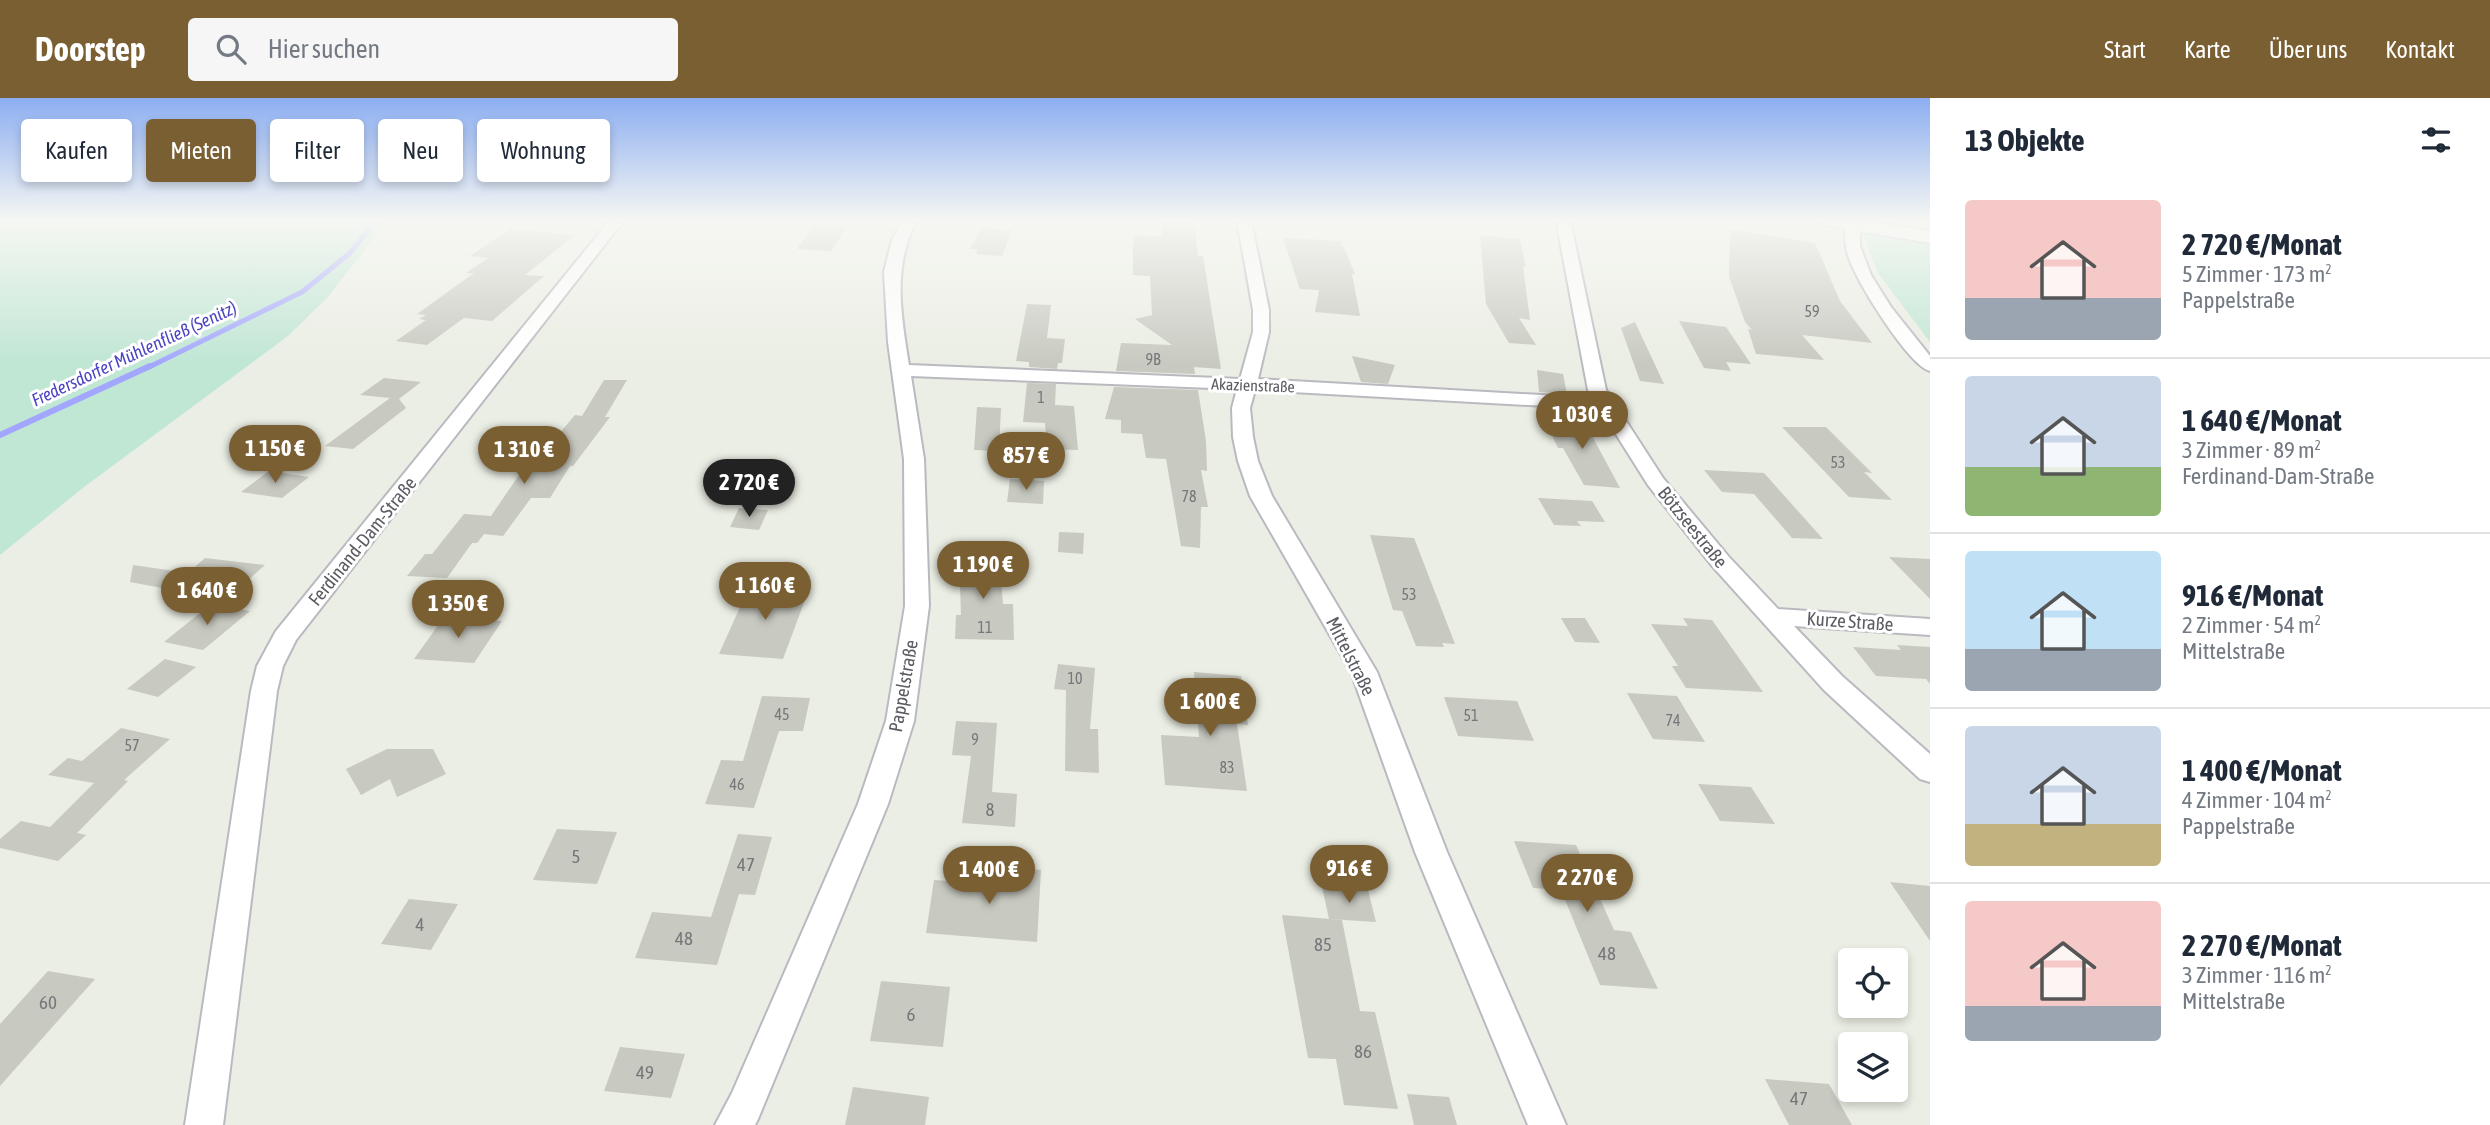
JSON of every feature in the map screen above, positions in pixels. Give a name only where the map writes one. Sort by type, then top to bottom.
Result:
[{"type":"street","name":"Ferdinand-Dam-Straße","points":[[204,1125],[264,691],[270,666],[285,637],[579,268]]},
{"type":"street","name":"Pappelstraße","points":[[734,1125],[745,1106],[873,804],[900,721],[917,606],[914,459],[901,370],[893,268]]},
{"type":"street","name":"Mittelstraße","points":[[1253,268],[1261,310],[1261,332],[1241,408],[1243,437],[1261,496],[1364,672],[1431,852],[1547,1125]]},
{"type":"street","name":"Bötzseestraße","points":[[1573,268],[1597,390],[1678,512],[1833,683],[1930,771]]},
{"type":"street","points":[[1861,268],[1892,323],[1930,366]]},
{"type":"street","name":"Akazienstraße","points":[[901,370],[1604,404]]},
{"type":"street","name":"Kurze Straße","points":[[1770,616],[1930,627]]},
{"type":"green space","points":[[0,268],[351,268],[327,298],[288,336],[84,487],[0,555]]},
{"type":"green space","points":[[1876,268],[1930,268],[1930,342]]},
{"type":"building","points":[[473,268],[534,268],[525,275],[544,276],[492,321],[464,318],[427,345],[396,341],[426,320],[419,319],[426,315],[417,314],[474,273],[466,273]]},
{"type":"building","points":[[1133,268],[1205,268],[1221,369],[1194,367],[1195,374],[1116,371],[1121,343],[1172,345],[1135,319],[1152,315],[1150,276],[1133,275]]},
{"type":"building","points":[[1293,268],[1352,268],[1360,316],[1315,312],[1319,290],[1300,289]]},
{"type":"building","points":[[1483,268],[1523,268],[1530,320],[1519,318],[1536,345],[1509,343],[1486,304]]},
{"type":"building","points":[[1729,268],[1826,268],[1840,301],[1872,343],[1802,335],[1824,360],[1756,354],[1748,329],[1752,330],[1745,322],[1729,276]]},
{"type":"building","points":[[1027,304],[1051,305],[1047,338],[1065,339],[1062,363],[1058,363],[1057,369],[1029,367],[1029,362],[1016,361]]},
{"type":"building","points":[[1679,321],[1726,327],[1751,364],[1726,362],[1731,371],[1704,368]]},
{"type":"building","points":[[1635,322],[1664,384],[1640,381],[1621,328]]},
{"type":"building","points":[[1352,356],[1395,365],[1388,384],[1361,382]]},
{"type":"building","points":[[1537,370],[1563,374],[1567,394],[1539,392]]},
{"type":"building","points":[[384,378],[421,382],[399,399],[406,408],[353,449],[325,446],[390,398],[360,395]]},
{"type":"building","points":[[604,380],[627,380],[605,417],[610,417],[573,466],[570,466],[550,498],[531,498],[503,536],[484,534],[477,543],[472,543],[447,578],[407,576],[425,554],[432,554],[464,514],[491,516],[519,475],[524,475],[575,415],[582,416]]},
{"type":"building","points":[[1027,383],[1056,384],[1055,405],[1074,406],[1078,450],[1047,449],[1045,423],[1023,422]]},
{"type":"building","points":[[1114,387],[1198,390],[1206,441],[1207,471],[1201,470],[1208,507],[1201,507],[1200,548],[1181,546],[1166,459],[1146,458],[1142,434],[1121,433],[1121,420],[1105,419]]},
{"type":"building","points":[[977,407],[1001,408],[999,451],[974,450]]},
{"type":"building","points":[[1543,417],[1583,419],[1620,488],[1584,485],[1563,448],[1558,448]]},
{"type":"building","points":[[1782,427],[1826,427],[1872,473],[1864,472],[1892,500],[1849,497]]},
{"type":"building","points":[[1704,470],[1764,473],[1823,539],[1792,538],[1754,494],[1722,492]]},
{"type":"building","points":[[269,471],[309,477],[282,498],[241,492]]},
{"type":"building","points":[[1010,479],[1044,481],[1043,504],[1007,502]]},
{"type":"building","points":[[1538,498],[1592,501],[1605,522],[1577,521],[1581,526],[1554,525]]},
{"type":"building","points":[[739,508],[768,510],[759,530],[730,527]]},
{"type":"building","points":[[1059,532],[1084,533],[1083,554],[1058,552]]},
{"type":"building","points":[[1370,535],[1414,538],[1455,644],[1442,643],[1444,647],[1416,646],[1402,611],[1393,610]]},
{"type":"building","points":[[959,555],[999,555],[1003,604],[1013,604],[1014,640],[955,639],[956,615],[961,615]]},
{"type":"building","points":[[1889,557],[1930,559],[1930,599]]},
{"type":"building","points":[[205,558],[265,565],[226,600],[130,582],[133,565],[188,573]]},
{"type":"building","points":[[760,582],[792,584],[789,591],[808,592],[783,659],[719,654],[749,587],[758,588]]},
{"type":"building","points":[[211,604],[250,611],[203,650],[164,642]]},
{"type":"building","points":[[444,617],[502,621],[474,663],[414,659]]},
{"type":"building","points":[[1561,618],[1585,618],[1600,643],[1575,642]]},
{"type":"building","points":[[1683,618],[1712,620],[1763,692],[1686,688],[1672,666],[1678,666],[1651,624],[1688,626]]},
{"type":"building","points":[[1897,645],[1930,647],[1930,684],[1926,679],[1876,676],[1853,647],[1901,650]]},
{"type":"building","points":[[165,659],[196,667],[158,697],[127,689]]},
{"type":"building","points":[[1058,664],[1095,668],[1090,729],[1098,729],[1099,773],[1065,771],[1066,690],[1054,689]]},
{"type":"building","points":[[1194,672],[1241,676],[1248,725],[1237,724],[1247,791],[1165,785],[1161,735],[1199,737]]},
{"type":"building","points":[[1627,693],[1677,696],[1705,742],[1653,739]]},
{"type":"building","points":[[762,696],[810,698],[803,731],[779,731],[754,808],[705,804],[721,760],[743,761]]},
{"type":"building","points":[[1444,697],[1517,701],[1534,741],[1458,736]]},
{"type":"building","points":[[956,721],[997,723],[992,792],[1017,794],[1015,827],[962,823],[971,756],[952,755]]},
{"type":"building","points":[[121,728],[170,739],[124,780],[128,781],[77,833],[86,835],[58,861],[0,848],[0,839],[21,821],[50,827],[94,783],[48,775],[68,758],[82,761]]},
{"type":"building","points":[[387,749],[433,749],[446,774],[397,797],[390,779],[361,795],[346,769]]},
{"type":"building","points":[[1698,784],[1751,787],[1775,824],[1720,821]]},
{"type":"building","points":[[557,829],[617,832],[597,884],[533,880]]},
{"type":"building","points":[[738,834],[772,837],[755,895],[739,894],[717,965],[635,958],[652,912],[711,917]]},
{"type":"building","points":[[1514,841],[1576,845],[1614,930],[1631,932],[1658,989],[1600,985],[1561,890],[1533,888]]},
{"type":"building","points":[[990,865],[1041,870],[1037,942],[926,933],[934,880],[988,884]]},
{"type":"building","points":[[1890,882],[1930,886],[1930,941]]},
{"type":"building","points":[[1322,887],[1368,890],[1376,922],[1329,919]]},
{"type":"building","points":[[409,899],[458,904],[431,950],[381,944]]},
{"type":"building","points":[[1282,915],[1342,920],[1360,1011],[1375,1012],[1398,1109],[1344,1105],[1336,1059],[1308,1058]]},
{"type":"building","points":[[48,971],[95,979],[0,1086],[0,1024]]},
{"type":"building","points":[[881,981],[950,987],[943,1047],[870,1041]]},
{"type":"building","points":[[620,1047],[685,1054],[671,1098],[604,1091]]},
{"type":"building","points":[[1765,1079],[1829,1084],[1852,1125],[1789,1125]]},
{"type":"building","points":[[853,1087],[929,1097],[925,1125],[845,1125]]},
{"type":"building","points":[[1407,1094],[1449,1097],[1457,1125],[1414,1125]]},
{"type":"waterway","name":"Fredersdorfer Mühlenfließ (Senitz)","points":[[147,368],[302,292],[332,268]]},
{"type":"waterway","name":"Fredersdorfer Mühlenfließ (Senitz)","points":[[0,435],[150,366]]}]
